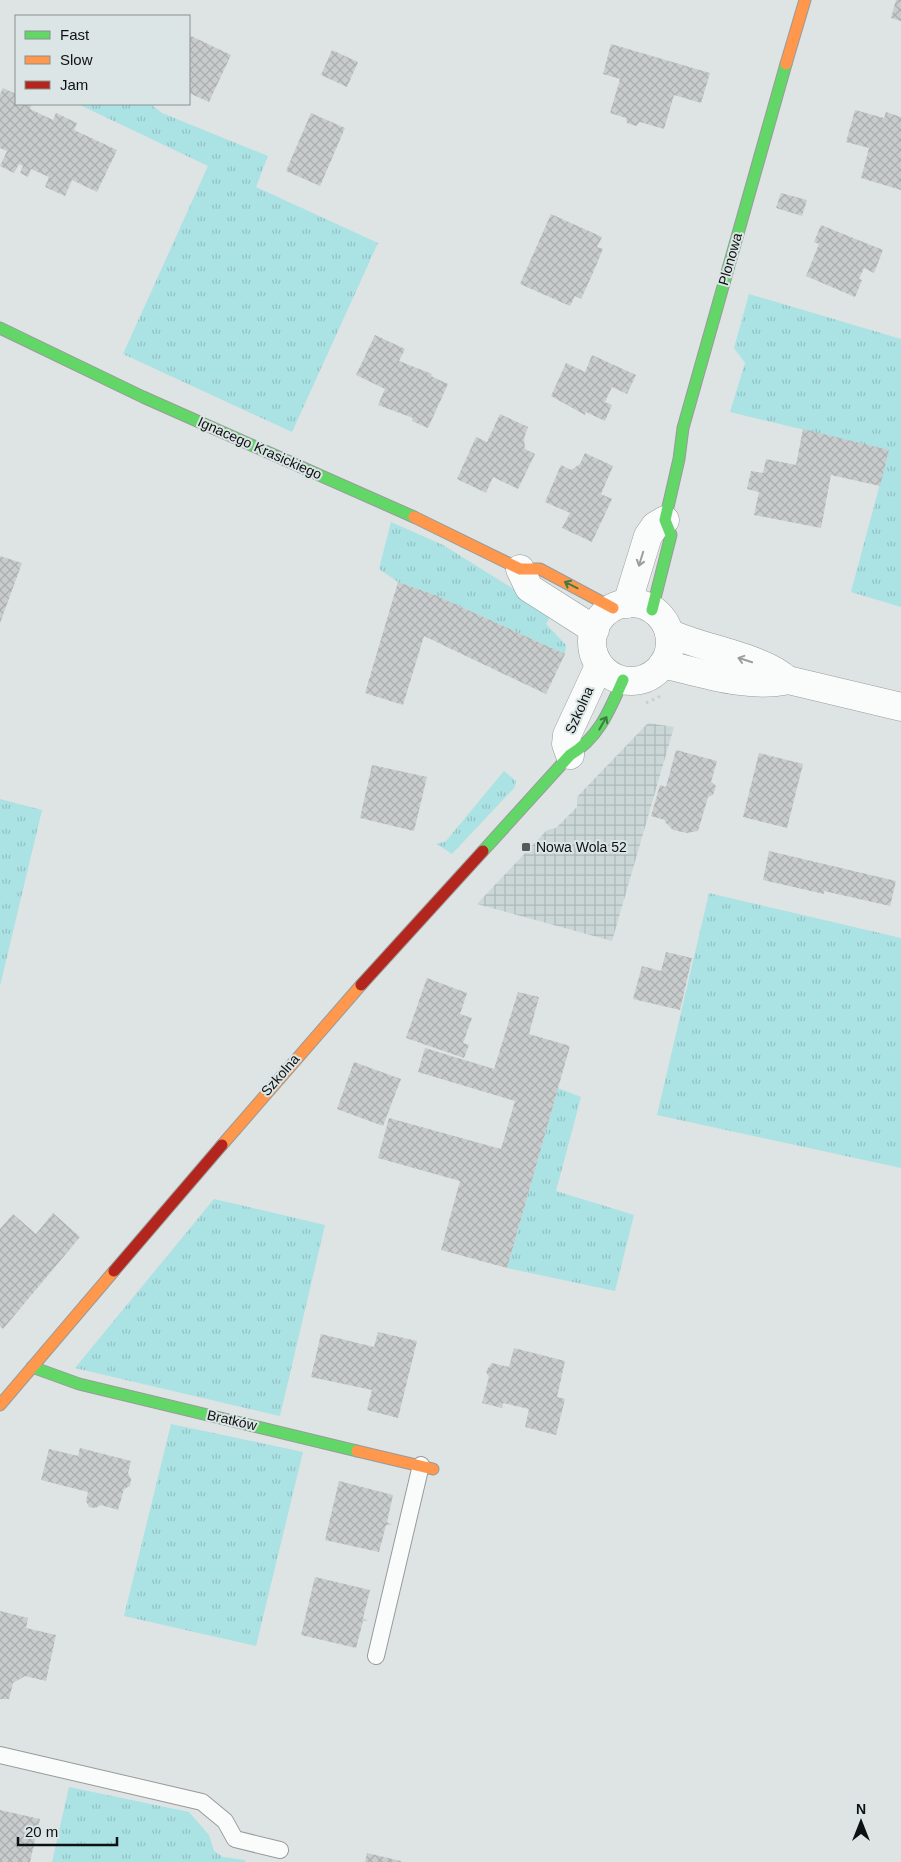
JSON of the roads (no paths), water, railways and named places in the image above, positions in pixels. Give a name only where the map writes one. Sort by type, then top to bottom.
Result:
[{"type":"street","name":"Plonowa","points":[[631,607],[648,536],[654,526],[665,520],[679,459],[683,428],[768,125],[806,0]]},
{"type":"street","name":"Ignacego Krasickiego","points":[[0,328],[143,398],[442,529],[520,569],[540,569],[631,607]]},
{"type":"street","points":[[520,569],[529,588],[595,630]]},
{"type":"street","points":[[631,607],[664,622],[669,633],[670,646],[667,658],[663,664],[649,677],[636,681],[610,676],[599,666],[593,652],[592,637],[597,623],[631,607]]},
{"type":"street","points":[[669,633],[685,641],[775,669],[788,680],[901,707]]},
{"type":"street","points":[[663,664],[746,682],[772,684],[788,680]]},
{"type":"street","name":"Szkolna","points":[[570,755],[566,744],[567,735],[599,666]]},
{"type":"street","name":"Szkolna","points":[[0,1405],[307,1044],[570,755],[582,750],[590,742],[604,722],[623,680]]},
{"type":"street","name":"Bratków","points":[[32,1367],[79,1384],[427,1467]]},
{"type":"lane","points":[[376,1656],[427,1467]]},
{"type":"lane","points":[[0,1755],[202,1802],[225,1821],[236,1839],[280,1850]]},
{"type":"place","name":"Nowa Wola 52","points":[[526,847]]}]
